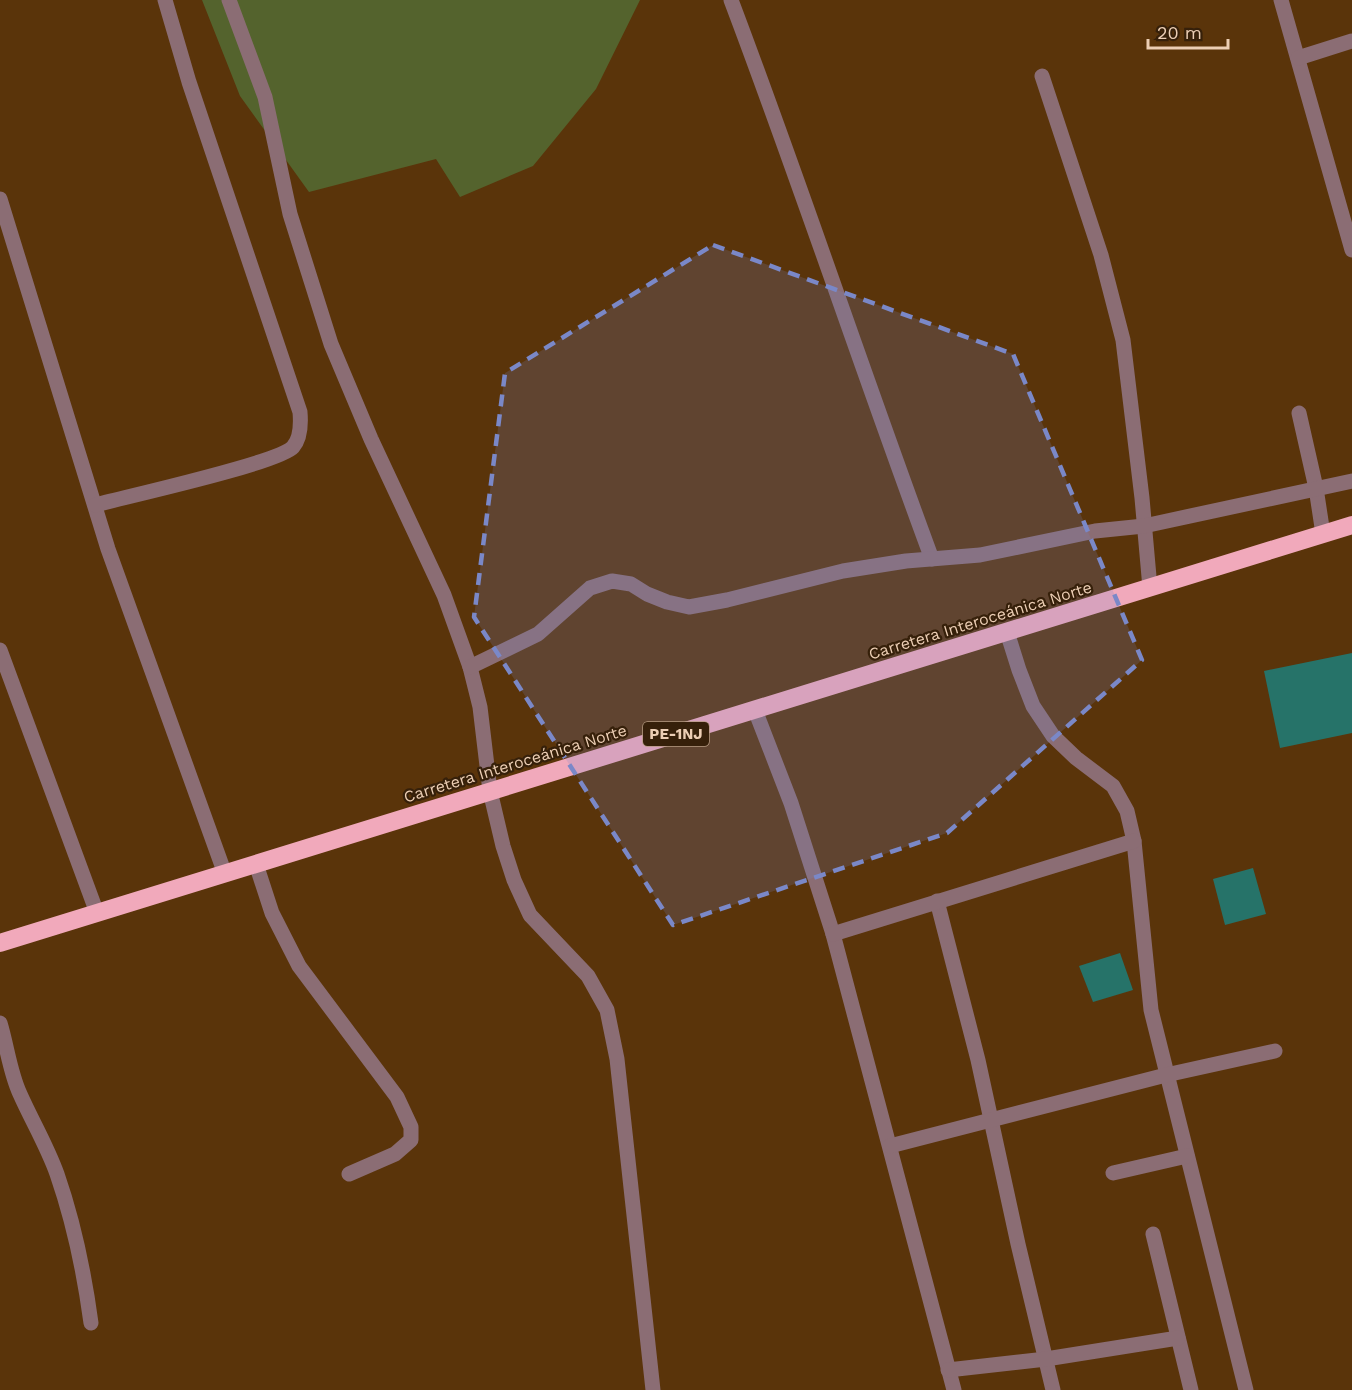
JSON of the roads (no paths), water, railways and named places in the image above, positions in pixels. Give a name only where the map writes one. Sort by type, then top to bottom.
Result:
[{"type":"highway","name":"Carretera Interoceánica Norte","points":[[0,943],[1352,525]]},
{"type":"street","points":[[95,505],[264,461],[292,449],[299,437],[301,424],[300,412],[189,82],[165,0]]},
{"type":"street","points":[[229,0],[265,97],[290,214],[331,344],[371,439],[444,595],[470,667],[480,707],[490,791],[507,858],[530,915],[588,976],[607,1010],[617,1059],[653,1390]]},
{"type":"street","points":[[731,0],[782,134],[932,559]]},
{"type":"street","points":[[1281,0],[1352,250]]},
{"type":"street","points":[[1298,58],[1352,42]]},
{"type":"street","points":[[1042,76],[1101,255],[1123,340],[1150,588]]},
{"type":"street","points":[[0,199],[108,549],[225,874]]},
{"type":"street","points":[[1299,413],[1316,488],[1323,534]]},
{"type":"street","points":[[470,667],[538,634],[590,588],[612,580],[631,584],[667,602],[689,607],[728,600],[843,571],[980,555],[1095,531],[1144,526],[1352,481]]},
{"type":"street","points":[[1007,632],[1033,706],[1053,736],[1113,786],[1127,811],[1134,841],[1151,1010],[1246,1390]]},
{"type":"street","points":[[0,651],[97,913]]},
{"type":"street","points":[[755,710],[791,803],[833,934],[954,1390]]},
{"type":"street","points":[[833,934],[1134,841]]},
{"type":"street","points":[[256,864],[272,913],[299,966],[397,1097],[411,1127],[411,1140],[395,1154],[350,1174]]},
{"type":"street","points":[[937,901],[978,1060],[1053,1390]]},
{"type":"street","points":[[0,1023],[19,1092],[41,1135],[66,1205],[82,1262],[91,1323]]},
{"type":"street","points":[[890,1146],[990,1119],[1275,1051]]},
{"type":"street","points":[[1113,1173],[1187,1156]]},
{"type":"street","points":[[1153,1234],[1191,1390]]},
{"type":"street","points":[[948,1370],[1046,1359],[1178,1338]]}]
